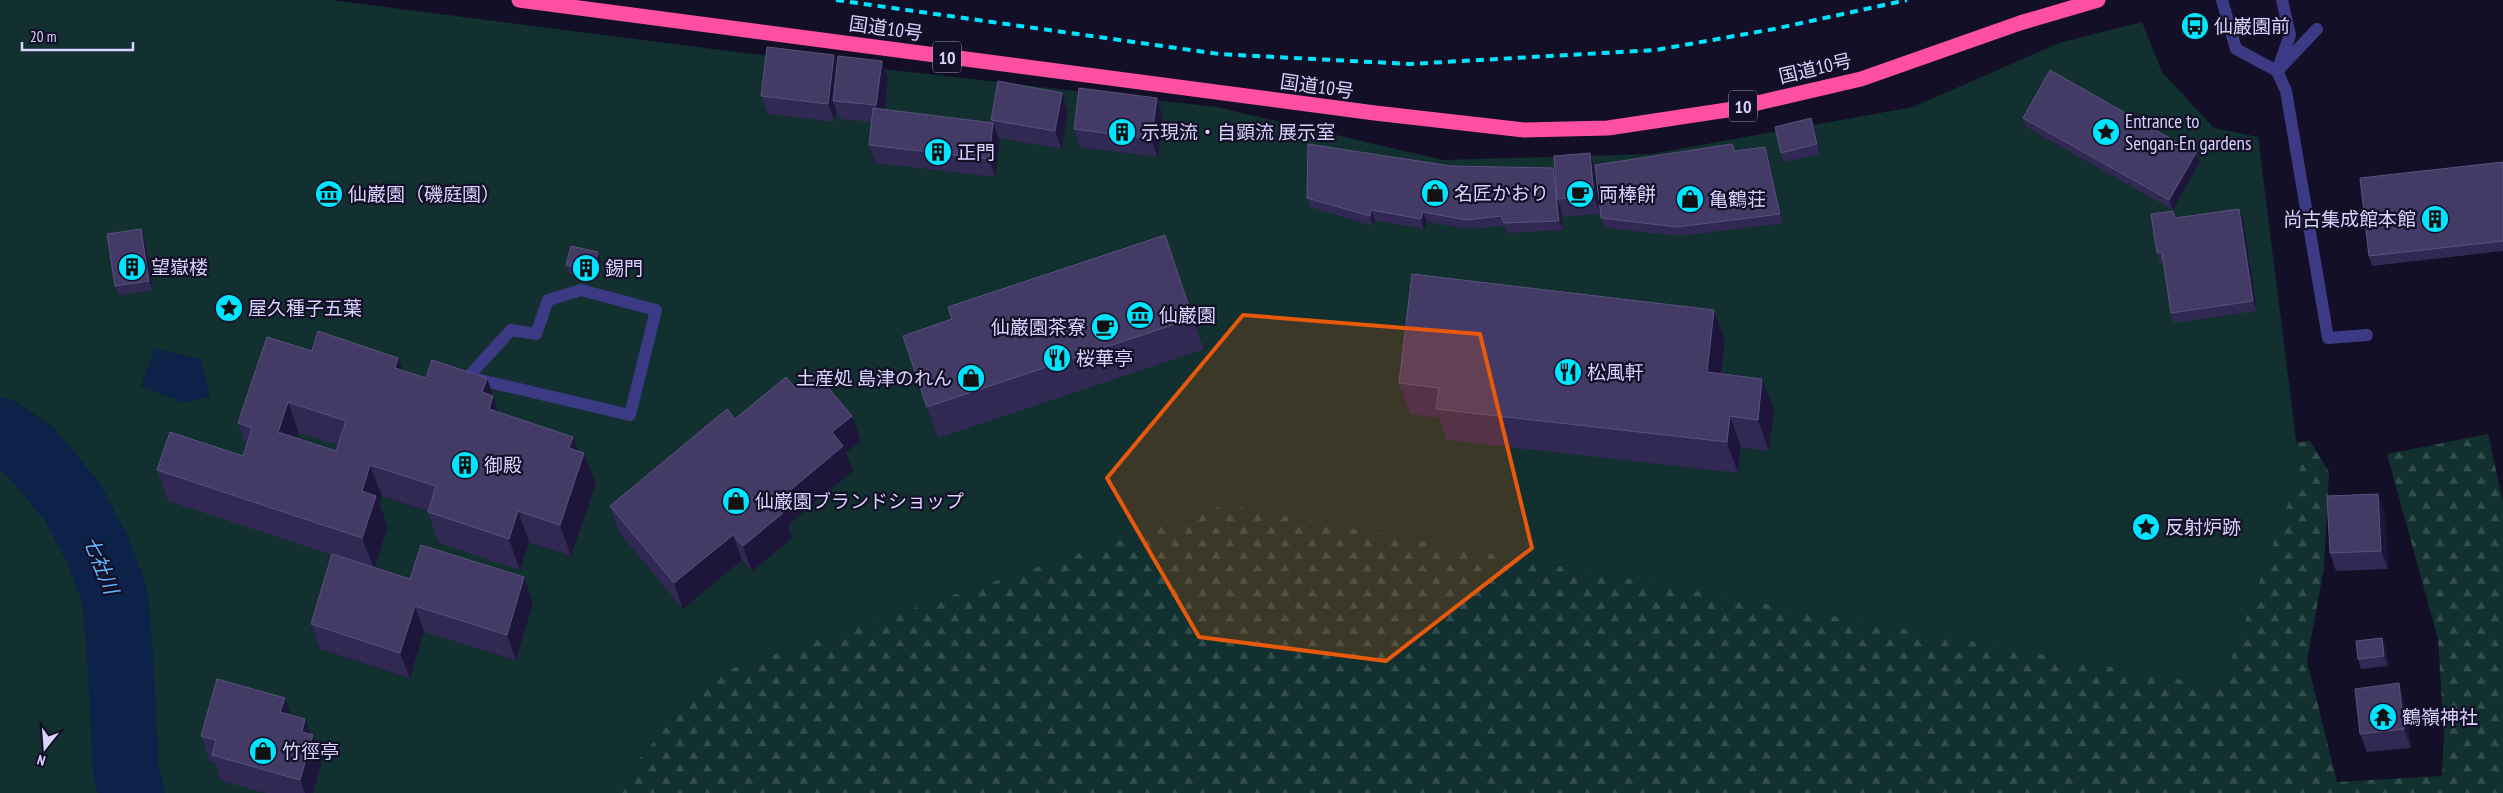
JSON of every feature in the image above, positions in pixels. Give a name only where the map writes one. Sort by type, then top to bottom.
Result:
[{"type":"highway","name":"国道10号","points":[[519,0],[1366,112],[1524,130],[1608,128],[1727,110],[1861,79],[2020,23],[2098,0]]},
{"type":"street","points":[[2222,0],[2236,48],[2277,71],[2286,91],[2328,338],[2367,335]]},
{"type":"street","points":[[2277,71],[2290,35],[2282,0]]},
{"type":"street","points":[[2277,71],[2317,29]]},
{"type":"street","points":[[581,290],[656,310],[630,415],[468,377],[511,330],[536,334],[548,300],[581,290]]},
{"type":"highlighted area","points":[[1243,315],[1480,334],[1532,548],[1386,661],[1199,637],[1107,478]]},
{"type":"green space","name":"仙巌園","points":[[0,0],[331,0],[760,55],[1217,107],[1443,160],[1651,154],[1913,107],[2059,43],[2142,22],[2162,72],[2214,128],[2258,137],[2300,471],[2221,687],[1225,505],[709,676],[611,793],[0,793]]},
{"type":"green space","points":[[2488,434],[2503,502],[2503,793],[362,793],[801,519],[2195,454],[2310,441],[2329,472],[2324,568],[2307,661],[2337,782],[2442,776],[2444,736],[2438,639],[2387,454]]},
{"type":"water","points":[[155,349],[201,359],[210,396],[184,403],[141,386]]},
{"type":"building","points":[[767,47],[834,55],[828,104],[761,96]]},
{"type":"building","points":[[838,56],[882,61],[876,105],[833,101]]},
{"type":"building","points":[[2050,70],[2196,153],[2169,200],[2023,118]]},
{"type":"building","points":[[998,81],[1062,93],[1055,131],[991,120]]},
{"type":"building","points":[[1079,88],[1157,98],[1151,139],[1074,129]]},
{"type":"building","points":[[873,108],[993,123],[989,159],[869,145]]},
{"type":"building","points":[[1811,118],[1817,144],[1781,153],[1775,127]]},
{"type":"building","name":"名匠かおり","points":[[1308,144],[1451,166],[1553,168],[1559,221],[1504,223],[1501,216],[1466,220],[1423,212],[1421,219],[1371,210],[1370,216],[1307,198]]},
{"type":"building","name":"亀鶴荘","points":[[1732,144],[1735,151],[1765,147],[1780,214],[1677,227],[1601,218],[1595,165]]},
{"type":"building","points":[[1590,153],[1594,196],[1557,199],[1554,156]]},
{"type":"building","name":"尚古集成館本館","points":[[2503,162],[2503,241],[2369,256],[2360,178]]},
{"type":"building","points":[[2239,209],[2253,301],[2171,313],[2162,253],[2157,253],[2151,214],[2173,211],[2175,218]]},
{"type":"building","name":"望嶽楼","points":[[141,229],[149,281],[115,286],[107,234]]},
{"type":"building","name":"桜華亭","points":[[1165,235],[1193,318],[927,407],[903,336],[952,319],[948,307]]},
{"type":"building","points":[[571,246],[598,252],[593,272],[566,265]]},
{"type":"building","name":"松風軒","points":[[1412,274],[1714,310],[1707,372],[1762,379],[1758,420],[1730,416],[1727,442],[1436,409],[1439,388],[1399,383]]},
{"type":"building","name":"御殿","points":[[318,331],[398,358],[395,368],[426,378],[432,360],[487,378],[482,392],[493,396],[489,409],[573,437],[569,448],[584,453],[560,525],[518,511],[509,539],[428,512],[436,486],[370,465],[362,491],[376,496],[362,538],[157,470],[170,432],[243,456],[252,428],[238,423],[267,337],[312,351]],"holes":[[[288,402],[346,421],[336,451],[278,432]]]},
{"type":"building","name":"仙巌園ブランドショップ","points":[[815,372],[852,416],[832,432],[843,446],[775,503],[783,513],[743,546],[733,535],[674,583],[610,506],[727,409],[735,419],[786,377],[795,388]]},
{"type":"building","points":[[2378,494],[2381,551],[2330,553],[2327,496]]},
{"type":"building","points":[[421,545],[524,577],[507,635],[415,606],[400,653],[311,624],[332,554],[410,579]]},
{"type":"building","points":[[2382,638],[2384,656],[2358,659],[2356,641]]},
{"type":"building","name":"竹徑亭","points":[[217,679],[285,698],[280,712],[305,719],[302,732],[313,735],[300,780],[212,755],[216,740],[201,736]]},
{"type":"building","points":[[2399,683],[2404,729],[2360,734],[2355,689]]},
{"type":"waterway","name":"七社川","points":[[0,431],[32,453],[72,501],[98,551],[115,596],[126,773],[132,793]]},
{"type":"railway","points":[[836,0],[1219,54],[1409,64],[1656,50],[1774,29],[1907,0]]},
{"type":"place","name":"仙巌園前","points":[[2195,26]]},
{"type":"place","name":"示現流・自顕流 展示室","points":[[1122,132]]},
{"type":"place","name":"Entrance to Sengan-En gardens","points":[[2106,132]]},
{"type":"place","name":"正門","points":[[938,152]]},
{"type":"place","name":"名匠かおり","points":[[1435,193]]},
{"type":"place","name":"仙巌園（磯庭園）","points":[[329,194]]},
{"type":"place","name":"両棒餅","points":[[1580,194]]},
{"type":"place","name":"亀鶴荘","points":[[1690,199]]},
{"type":"place","name":"尚古集成館本館","points":[[2435,219]]},
{"type":"place","name":"望嶽楼","points":[[132,267]]},
{"type":"place","name":"錫門","points":[[586,268]]},
{"type":"place","name":"屋久種子五葉","points":[[229,308]]},
{"type":"place","name":"仙巌園","points":[[1140,315]]},
{"type":"place","name":"仙巌園茶寮","points":[[1105,327]]},
{"type":"place","name":"桜華亭","points":[[1057,358]]},
{"type":"place","name":"松風軒","points":[[1568,372]]},
{"type":"place","name":"土産処 島津のれん","points":[[971,378]]},
{"type":"place","name":"御殿","points":[[465,465]]},
{"type":"place","name":"仙巌園ブランドショップ","points":[[736,501]]},
{"type":"place","name":"反射炉跡","points":[[2146,527]]},
{"type":"place","name":"鶴嶺神社","points":[[2383,717]]},
{"type":"place","name":"竹徑亭","points":[[263,751]]}]
